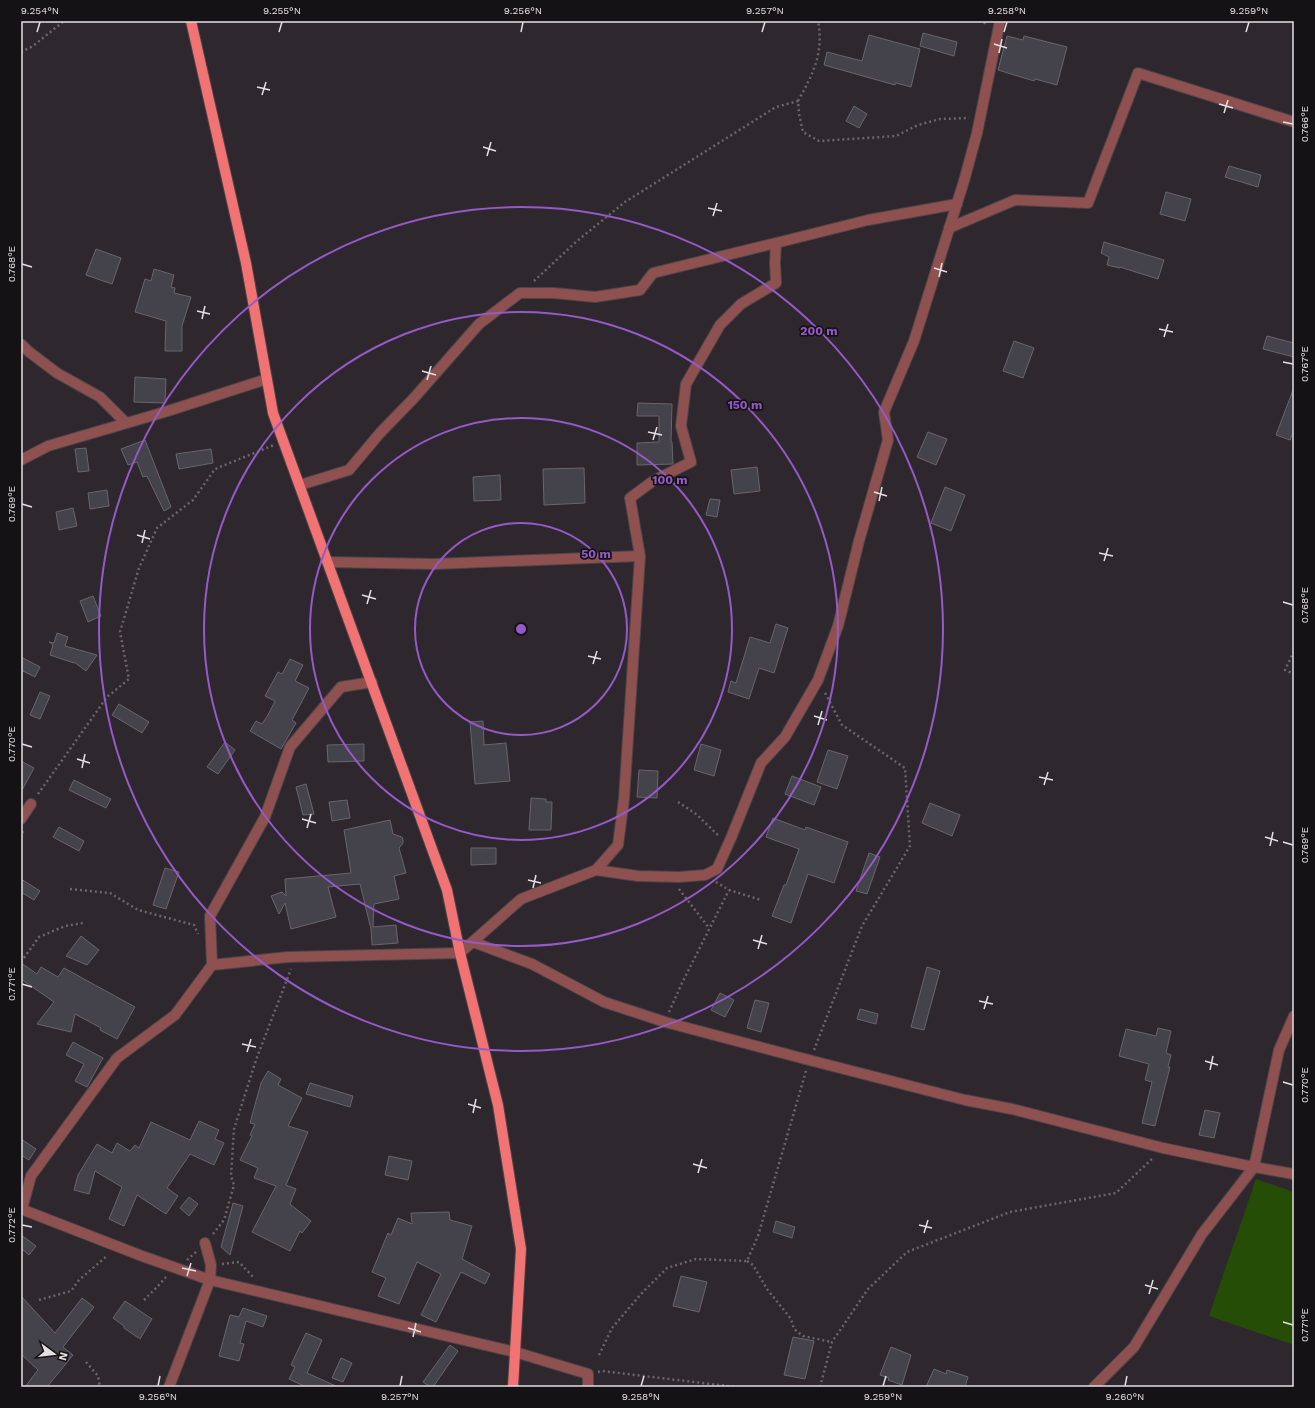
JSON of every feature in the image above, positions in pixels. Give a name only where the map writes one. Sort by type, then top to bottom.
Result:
[{"type":"main road","points":[[191,21],[246,263],[273,413],[447,890],[460,953],[498,1105],[521,1249],[513,1387]]},
{"type":"street","points":[[596,870],[638,876],[679,877],[706,875],[717,870],[761,764],[785,737],[818,680],[838,626],[859,541],[888,440],[884,412],[914,341],[957,204],[980,118],[1000,21]]},
{"type":"street","points":[[949,228],[1015,200],[1088,203],[1138,73],[1294,122]]},
{"type":"street","points":[[300,485],[349,470],[380,433],[414,398],[479,324],[520,294],[554,293],[595,297],[640,290],[653,273],[868,220],[957,204]]},
{"type":"street","points":[[212,965],[296,957],[460,953],[521,899],[596,870],[618,845],[624,799],[640,556],[630,498],[653,481],[691,462],[681,426],[686,384],[720,325],[741,304],[776,283],[776,243]]},
{"type":"street","points":[[21,344],[57,373],[100,397],[126,423]]},
{"type":"street","points":[[21,460],[48,446],[267,379]]},
{"type":"street","points":[[328,562],[434,564],[640,556]]},
{"type":"street","points":[[372,682],[341,687],[290,747],[265,817],[210,916],[212,965],[175,1015],[118,1058],[31,1176],[22,1209],[120,1248],[210,1280],[515,1352],[588,1374],[588,1387]]},
{"type":"street","points":[[21,818],[31,804]]},
{"type":"street","points":[[473,942],[532,964],[604,1002],[665,1022],[965,1100],[1012,1109],[1163,1148],[1294,1174]]},
{"type":"street","points":[[1094,1387],[1134,1347],[1202,1234],[1254,1167],[1279,1050],[1294,1016]]},
{"type":"street","points":[[169,1387],[210,1280],[211,1265],[205,1244]]},
{"type":"path","points":[[21,52],[33,46],[64,21]]},
{"type":"path","points":[[818,21],[819,56],[810,80],[798,101],[803,132],[819,141],[896,136],[918,125],[940,118],[980,118]]},
{"type":"path","points":[[520,294],[576,241],[625,202],[776,107],[798,101]]},
{"type":"path","points":[[31,804],[107,697],[129,679],[120,632],[139,568],[157,528],[193,500],[215,469],[284,441]]},
{"type":"path","points":[[1294,651],[1285,670],[1294,674]]},
{"type":"path","points":[[747,1261],[758,1236],[809,1060],[862,926],[910,846],[906,768],[842,725],[818,680]]},
{"type":"path","points":[[678,802],[696,814],[722,838]]},
{"type":"path","points":[[706,875],[729,890],[762,900]]},
{"type":"path","points":[[669,877],[709,928]]},
{"type":"path","points":[[70,889],[110,893],[138,910],[194,925],[200,938]]},
{"type":"path","points":[[665,1022],[673,1000],[729,890]]},
{"type":"path","points":[[21,962],[39,937],[65,926],[83,923]]},
{"type":"path","points":[[178,1268],[205,1244],[224,1220],[234,1184],[231,1176],[234,1128],[256,1060],[296,957]]},
{"type":"path","points":[[820,1387],[832,1342],[868,1289],[907,1252],[1010,1212],[1116,1193],[1163,1148]]},
{"type":"path","points":[[39,1300],[71,1291],[79,1280],[107,1256],[120,1248]]},
{"type":"path","points":[[599,1355],[612,1328],[641,1294],[667,1268],[696,1259],[747,1261],[753,1265],[767,1289],[791,1319],[794,1329],[803,1336],[832,1342]]},
{"type":"path","points":[[211,1265],[239,1262]]},
{"type":"path","points":[[144,1300],[166,1277],[166,1264]]},
{"type":"path","points":[[86,1362],[98,1376],[100,1387]]},
{"type":"path","points":[[588,1374],[602,1371],[736,1387]]},
{"type":"green space","points":[[1256,1179],[1294,1192],[1294,1345],[1209,1316]]},
{"type":"building","points":[[923,33],[957,42],[954,56],[920,46]]},
{"type":"building","points":[[869,35],[920,49],[911,87],[896,83],[895,85],[824,65],[827,52],[862,61]]},
{"type":"building","points":[[1007,36],[1023,40],[1024,36],[1067,47],[1057,85],[1035,79],[1034,81],[998,70]]},
{"type":"building","points":[[854,106],[867,114],[859,128],[846,121]]},
{"type":"building","points":[[1229,166],[1261,175],[1258,187],[1225,177]]},
{"type":"building","points":[[1166,192],[1191,199],[1185,221],[1160,214]]},
{"type":"building","points":[[1104,242],[1164,260],[1158,279],[1120,267],[1107,265],[1109,257],[1101,253]]},
{"type":"building","points":[[96,249],[121,258],[112,284],[86,275]]},
{"type":"building","points":[[154,269],[174,275],[171,287],[175,288],[174,293],[191,297],[182,326],[182,351],[165,351],[166,321],[135,312],[145,279],[151,281]]},
{"type":"building","points":[[1267,336],[1294,343],[1294,357],[1263,349]]},
{"type":"building","points":[[1014,341],[1034,348],[1023,378],[1003,371]]},
{"type":"building","points":[[135,377],[166,379],[165,403],[134,402]]},
{"type":"building","points":[[1293,390],[1294,430],[1290,440],[1276,435]]},
{"type":"building","points":[[638,403],[672,404],[671,442],[673,464],[637,465],[637,443],[659,442],[659,416],[637,416]]},
{"type":"building","points":[[928,432],[947,439],[936,465],[917,457]]},
{"type":"building","points":[[145,440],[171,507],[164,511],[147,476],[143,477],[137,462],[128,465],[121,449]]},
{"type":"building","points":[[86,448],[89,471],[78,472],[75,449]]},
{"type":"building","points":[[211,449],[213,463],[179,469],[176,454]]},
{"type":"building","points":[[757,467],[760,491],[734,494],[731,470]]},
{"type":"building","points":[[584,468],[585,503],[544,505],[543,469]]},
{"type":"building","points":[[500,475],[501,500],[474,501],[473,477]]},
{"type":"building","points":[[945,487],[965,495],[951,531],[931,523]]},
{"type":"building","points":[[107,490],[109,506],[90,509],[88,493]]},
{"type":"building","points":[[710,499],[720,500],[717,517],[706,515]]},
{"type":"building","points":[[73,508],[77,526],[59,530],[56,512]]},
{"type":"building","points":[[93,596],[101,616],[88,622],[80,601]]},
{"type":"building","points":[[776,624],[788,628],[774,673],[759,668],[749,699],[728,692],[731,681],[736,683],[750,637],[770,643]]},
{"type":"building","points":[[57,633],[68,637],[65,646],[97,655],[86,671],[74,662],[50,655],[53,645],[49,642],[54,643]]},
{"type":"building","points":[[21,657],[40,667],[35,677],[21,670]]},
{"type":"building","points":[[290,659],[303,665],[295,681],[309,688],[292,720],[296,723],[281,749],[250,731],[256,721],[262,724],[268,715],[275,701],[265,696],[278,672],[282,674]]},
{"type":"building","points":[[40,692],[50,696],[40,719],[30,715]]},
{"type":"building","points":[[119,704],[149,722],[142,733],[112,715]]},
{"type":"building","points":[[483,721],[484,745],[506,743],[510,781],[475,784],[470,722]]},
{"type":"building","points":[[225,742],[235,750],[218,774],[207,767]]},
{"type":"building","points":[[364,744],[364,761],[328,762],[327,745]]},
{"type":"building","points":[[701,744],[721,750],[714,776],[694,770]]},
{"type":"building","points":[[828,750],[848,756],[837,789],[817,782]]},
{"type":"building","points":[[21,761],[34,768],[21,792]]},
{"type":"building","points":[[639,770],[658,771],[657,798],[637,797]]},
{"type":"building","points":[[792,776],[821,787],[814,805],[785,794]]},
{"type":"building","points":[[74,780],[111,799],[106,808],[69,790]]},
{"type":"building","points":[[306,784],[314,814],[303,815],[296,787]]},
{"type":"building","points":[[531,798],[546,799],[546,802],[552,802],[551,830],[529,830]]},
{"type":"building","points":[[347,800],[350,818],[332,821],[329,802]]},
{"type":"building","points":[[930,803],[960,815],[952,836],[922,823]]},
{"type":"building","points":[[773,818],[805,830],[806,827],[848,842],[834,883],[808,874],[791,923],[772,916],[784,885],[786,885],[799,849],[766,837]]},
{"type":"building","points":[[390,820],[393,834],[402,837],[403,840],[403,843],[399,848],[406,873],[394,876],[399,899],[374,904],[373,927],[396,925],[398,943],[372,945],[371,929],[360,884],[328,887],[336,917],[291,929],[285,903],[279,914],[271,896],[282,892],[286,896],[285,879],[351,873],[344,830]]},
{"type":"building","points":[[59,827],[84,841],[79,851],[53,837]]},
{"type":"building","points":[[471,848],[496,848],[496,864],[471,865]]},
{"type":"building","points":[[869,853],[880,857],[867,894],[856,891]]},
{"type":"building","points":[[165,868],[179,872],[166,909],[153,905]]},
{"type":"building","points":[[21,879],[40,891],[34,900],[21,892]]},
{"type":"building","points":[[81,936],[99,950],[87,965],[66,956]]},
{"type":"building","points":[[21,963],[37,974],[41,967],[58,977],[64,968],[135,1007],[117,1039],[100,1030],[101,1028],[75,1014],[71,1032],[37,1024],[54,1002],[21,979]]},
{"type":"building","points":[[927,967],[940,971],[924,1030],[911,1027]]},
{"type":"building","points":[[720,993],[734,1000],[725,1017],[711,1010]]},
{"type":"building","points":[[755,1000],[769,1003],[761,1032],[747,1028]]},
{"type":"building","points":[[860,1009],[878,1014],[876,1024],[857,1019]]},
{"type":"building","points":[[1158,1028],[1171,1031],[1166,1053],[1171,1055],[1168,1067],[1170,1067],[1155,1126],[1142,1123],[1152,1082],[1145,1080],[1149,1064],[1119,1056],[1126,1029],[1156,1036]]},
{"type":"building","points":[[73,1042],[103,1058],[87,1087],[75,1081],[84,1064],[66,1055]]},
{"type":"building","points":[[268,1071],[281,1079],[278,1085],[302,1098],[288,1126],[308,1132],[286,1185],[296,1189],[290,1204],[311,1221],[302,1233],[300,1231],[290,1251],[252,1232],[276,1186],[254,1178],[258,1168],[240,1160],[252,1136],[250,1135],[255,1124],[250,1123],[261,1083]]},
{"type":"building","points":[[310,1083],[353,1096],[350,1107],[306,1094]]},
{"type":"building","points":[[1205,1110],[1220,1113],[1214,1138],[1199,1135]]},
{"type":"building","points":[[199,1121],[219,1130],[215,1139],[224,1143],[214,1165],[190,1154],[167,1188],[178,1196],[166,1214],[137,1195],[124,1226],[109,1219],[122,1187],[95,1171],[89,1194],[74,1190],[78,1175],[97,1144],[112,1153],[117,1143],[130,1151],[135,1145],[139,1148],[151,1122],[190,1140]]},
{"type":"building","points":[[21,1139],[36,1149],[29,1160],[21,1155]]},
{"type":"building","points":[[389,1156],[412,1161],[408,1180],[385,1175]]},
{"type":"building","points":[[189,1197],[198,1204],[189,1216],[180,1208]]},
{"type":"building","points":[[233,1203],[243,1206],[230,1255],[221,1247]]},
{"type":"building","points":[[449,1212],[450,1220],[472,1226],[462,1259],[490,1274],[485,1284],[461,1272],[436,1322],[421,1315],[441,1274],[417,1262],[399,1304],[378,1296],[386,1278],[372,1272],[388,1233],[391,1235],[398,1218],[412,1224],[411,1213]]},
{"type":"building","points":[[776,1221],[795,1227],[792,1238],[773,1232]]},
{"type":"building","points":[[21,1235],[36,1246],[29,1255],[21,1248]]},
{"type":"building","points":[[681,1276],[707,1282],[699,1312],[673,1306]]},
{"type":"building","points":[[21,1296],[55,1333],[82,1298],[94,1307],[63,1347],[73,1355],[47,1387],[25,1387],[38,1370],[21,1354]]},
{"type":"building","points":[[125,1301],[152,1319],[140,1339],[113,1318]]},
{"type":"building","points":[[243,1308],[267,1316],[263,1327],[246,1321],[240,1343],[244,1344],[239,1361],[219,1356],[230,1315],[239,1317]]},
{"type":"building","points":[[306,1333],[322,1340],[307,1373],[338,1387],[306,1387],[289,1379],[295,1367],[291,1365]]},
{"type":"building","points":[[793,1337],[814,1341],[805,1379],[784,1375]]},
{"type":"building","points":[[450,1345],[458,1351],[433,1387],[431,1387],[423,1382]]},
{"type":"building","points":[[891,1347],[911,1355],[902,1385],[888,1380],[889,1378],[880,1375]]},
{"type":"building","points":[[341,1358],[352,1363],[343,1382],[332,1378]]},
{"type":"building","points":[[934,1369],[946,1374],[947,1370],[968,1377],[965,1387],[926,1387]]}]
